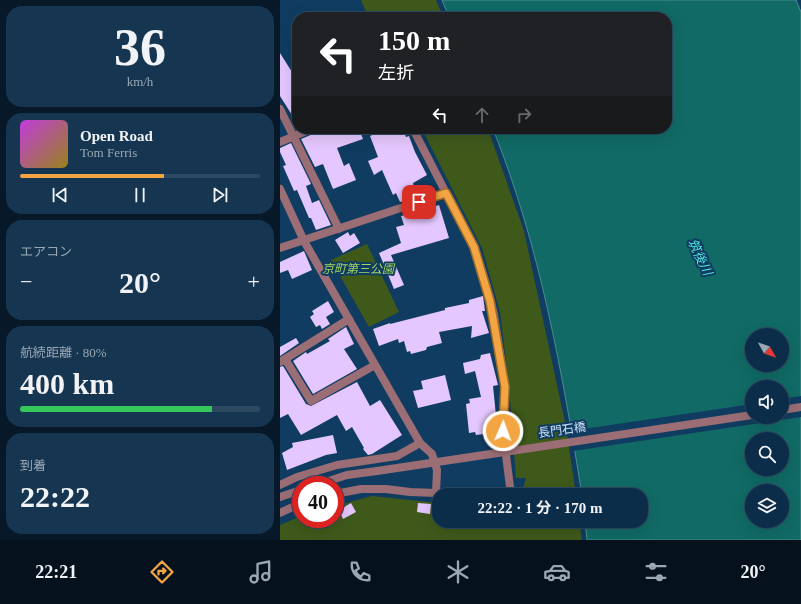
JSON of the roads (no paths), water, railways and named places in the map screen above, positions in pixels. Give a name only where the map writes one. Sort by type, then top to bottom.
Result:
[{"type":"street","points":[[280,109],[292,132]]},
{"type":"street","points":[[280,142],[299,134]]},
{"type":"street","points":[[416,134],[474,247],[487,287],[494,315],[505,387],[503,431],[510,488]]},
{"type":"street","points":[[294,136],[339,229]]},
{"type":"street","points":[[280,189],[304,241],[375,365],[420,443],[432,454],[437,470],[439,488]]},
{"type":"street","points":[[280,248],[446,193]]},
{"type":"street","points":[[350,319],[283,360],[311,401],[375,365]]},
{"type":"street","points":[[789,409],[801,407]]},
{"type":"street","name":"長門石橋","points":[[344,476],[745,416]]},
{"type":"street","points":[[280,485],[297,477],[337,465],[397,456],[420,443]]},
{"type":"street","points":[[344,492],[361,489],[386,489],[432,493]]},
{"type":"street","points":[[280,497],[292,493]]},
{"type":"street","points":[[280,512],[292,507]]},
{"type":"water","name":"筑後川","points":[[442,0],[796,0],[801,12],[801,540],[587,540],[586,528],[648,528],[648,488],[581,488],[548,309],[524,218],[495,134],[672,134],[672,12],[447,12]]},
{"type":"park label","name":"京町第三公園","points":[[358,269]]}]
